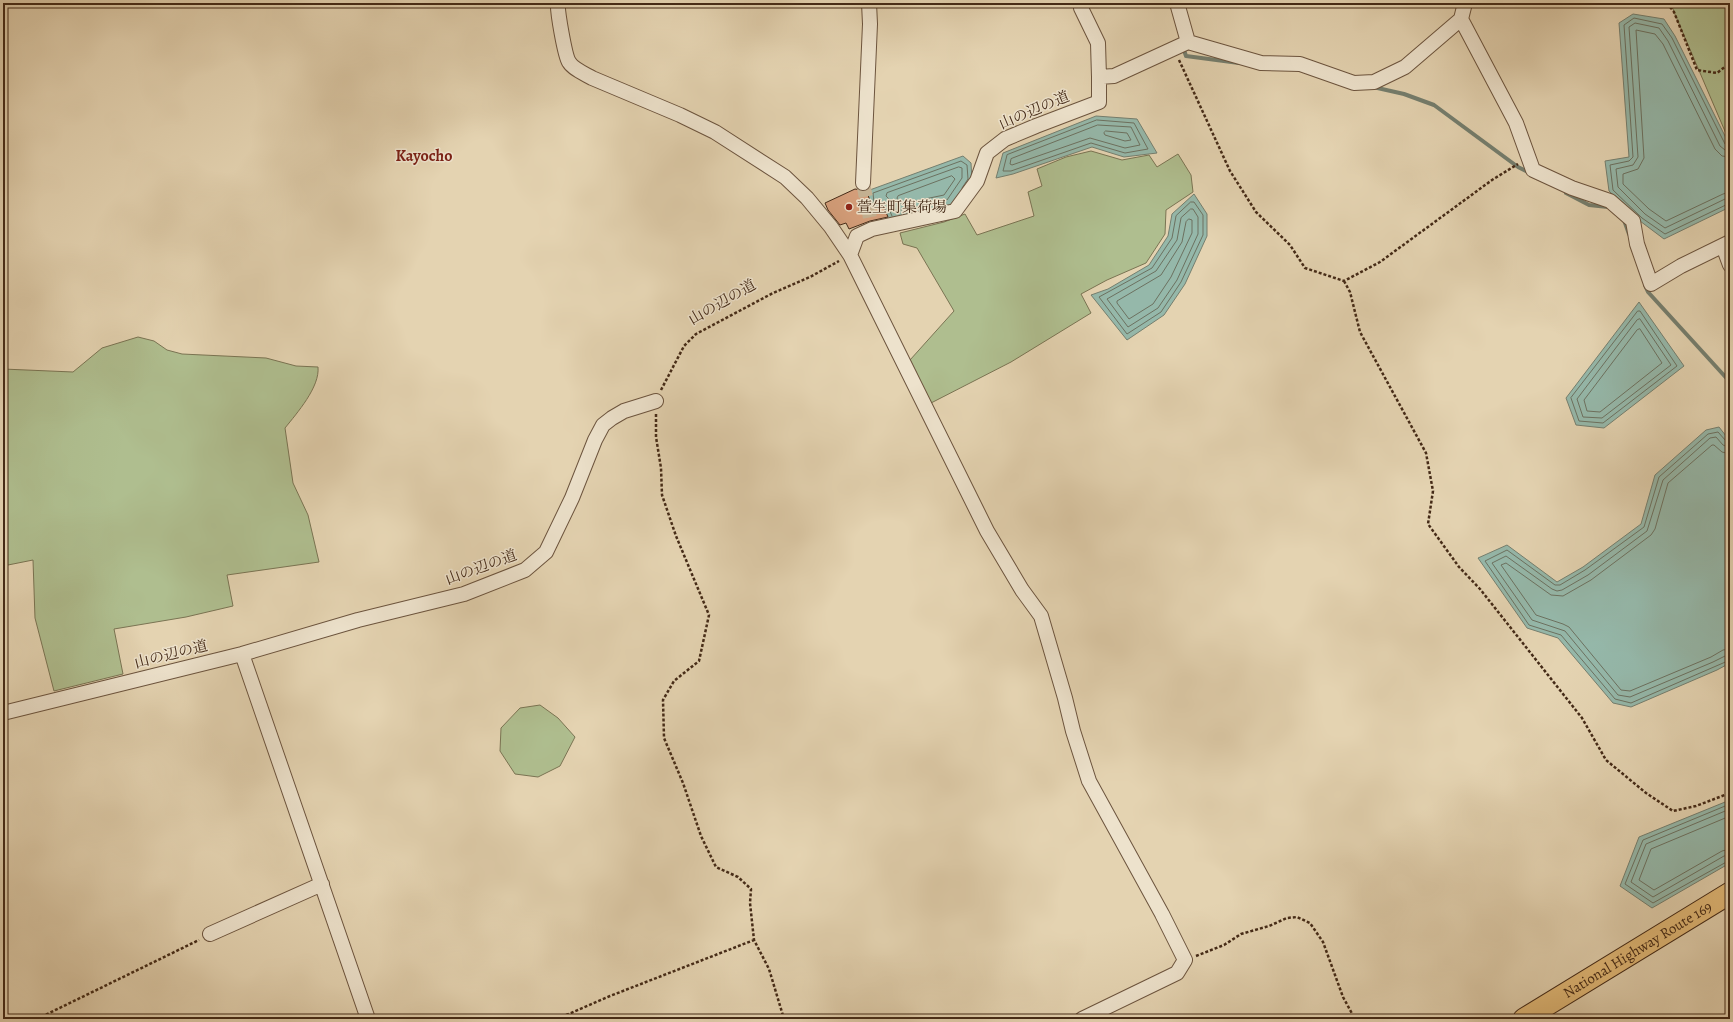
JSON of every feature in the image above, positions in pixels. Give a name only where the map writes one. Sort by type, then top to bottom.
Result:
[{"type":"highway","name":"National Highway Route 169","points":[[1524,1019],[1730,893]]},
{"type":"street","points":[[558,3],[557,12],[568,61],[592,78],[680,115],[715,132],[785,177],[807,198],[831,227],[850,256],[987,531],[1022,590],[1041,616],[1073,731],[1089,782],[1162,914],[1185,960],[1176,973],[1082,1019]]},
{"type":"street","points":[[863,183],[870,24],[868,3]]},
{"type":"street","points":[[1177,3],[1188,42]]},
{"type":"street","points":[[1081,8],[1098,43],[1099,77],[1114,76],[1188,42],[1261,63],[1300,64],[1354,83],[1374,82],[1405,67],[1461,19],[1465,3]]},
{"type":"street","points":[[1461,19],[1516,123],[1533,170],[1572,188],[1610,201],[1633,221],[1638,244],[1651,284],[1681,266],[1726,244],[1730,265]]},
{"type":"street","name":"山の辺の道","points":[[850,256],[857,236],[871,226],[956,212],[977,181],[987,153],[1005,139],[1099,102],[1099,77]]},
{"type":"street","name":"山の辺の道","points":[[3,713],[242,654],[358,620],[464,594],[525,570],[546,552],[572,498],[595,440],[603,425],[624,411],[656,402]]},
{"type":"street","points":[[242,654],[368,1019]]},
{"type":"street","points":[[210,934],[322,884]]},
{"type":"path","points":[[1667,3],[1674,12],[1697,70],[1717,73],[1730,63]]},
{"type":"path","points":[[1174,48],[1201,104],[1230,171],[1256,212],[1290,245],[1305,268],[1344,281],[1350,292],[1360,332],[1426,453],[1434,491],[1428,524],[1459,568],[1480,589],[1582,718],[1606,760],[1646,793],[1673,812],[1696,806],[1730,793]]},
{"type":"path","points":[[1344,281],[1380,262],[1492,180],[1528,158]]},
{"type":"path","name":"山の辺の道","points":[[656,402],[684,346],[696,334],[773,293],[810,277],[850,256]]},
{"type":"path","points":[[656,402],[656,437],[661,468],[662,495],[676,536],[709,615],[699,661],[674,681],[663,700],[664,738],[683,783],[701,836],[716,867],[738,877],[751,889],[750,903],[754,940],[770,969],[784,1019]]},
{"type":"path","points":[[1185,960],[1224,945],[1241,934],[1269,926],[1287,918],[1297,917],[1310,923],[1323,942],[1343,997],[1354,1019]]},
{"type":"path","points":[[37,1019],[210,934]]},
{"type":"path","points":[[557,1019],[610,996],[754,940]]},
{"type":"green space","points":[[1671,3],[1730,3],[1730,143],[1674,12]]},
{"type":"green space","points":[[1091,151],[1122,160],[1149,155],[1157,167],[1178,154],[1191,175],[1193,192],[1166,210],[1165,234],[1146,263],[1107,280],[1081,294],[1091,313],[1011,362],[931,403],[910,360],[954,311],[917,248],[903,244],[900,233],[944,222],[965,214],[977,235],[1034,216],[1028,192],[1042,186],[1037,169],[1066,157]]},
{"type":"green space","points":[[138,337],[154,341],[167,350],[182,354],[266,358],[296,366],[318,367],[318,375],[312,391],[285,428],[293,483],[308,515],[319,562],[227,575],[233,606],[186,617],[114,629],[123,674],[54,691],[35,618],[33,560],[3,566],[3,369],[73,372],[102,348]]},
{"type":"green space","points":[[540,705],[558,718],[575,737],[560,766],[538,777],[515,774],[500,751],[501,728],[520,708]]},
{"type":"water","points":[[1633,14],[1664,19],[1675,36],[1730,146],[1730,207],[1664,239],[1640,221],[1609,191],[1605,161],[1629,157],[1619,23]]},
{"type":"water","points":[[1096,116],[1137,119],[1157,153],[1124,157],[1092,147],[1013,174],[996,178],[1003,153]]},
{"type":"water","points":[[963,156],[971,163],[972,181],[953,208],[889,222],[883,205],[872,209],[867,191]]},
{"type":"water","points":[[1194,194],[1207,214],[1207,236],[1185,284],[1164,315],[1127,340],[1091,295],[1108,289],[1149,265],[1168,236],[1172,214]]},
{"type":"water","points":[[1639,302],[1684,366],[1604,428],[1576,425],[1566,398]]},
{"type":"water","points":[[1719,427],[1730,441],[1730,663],[1631,707],[1613,703],[1558,638],[1527,628],[1478,558],[1507,545],[1557,582],[1583,567],[1641,524],[1655,475],[1706,430]]},
{"type":"water","points":[[1730,800],[1730,863],[1652,908],[1620,886],[1639,837]]},
{"type":"building","name":"萱生町集荷場","points":[[855,189],[867,191],[872,209],[883,205],[888,217],[870,221],[849,229],[846,223],[840,225],[828,210],[825,203]]},
{"type":"waterway","points":[[1183,47],[1186,56],[1239,63]]},
{"type":"waterway","points":[[1373,87],[1404,94],[1434,105],[1518,167],[1530,173]]},
{"type":"waterway","points":[[1566,193],[1589,205],[1608,207]]},
{"type":"waterway","points":[[1624,220],[1629,234]]},
{"type":"waterway","points":[[1645,285],[1648,292],[1730,382]]},
{"type":"tunnel","points":[[863,183],[871,223]]},
{"type":"place","name":"萱生町集荷場","points":[[849,207]]},
{"type":"district","name":"Kayocho","points":[[424,155]]}]
